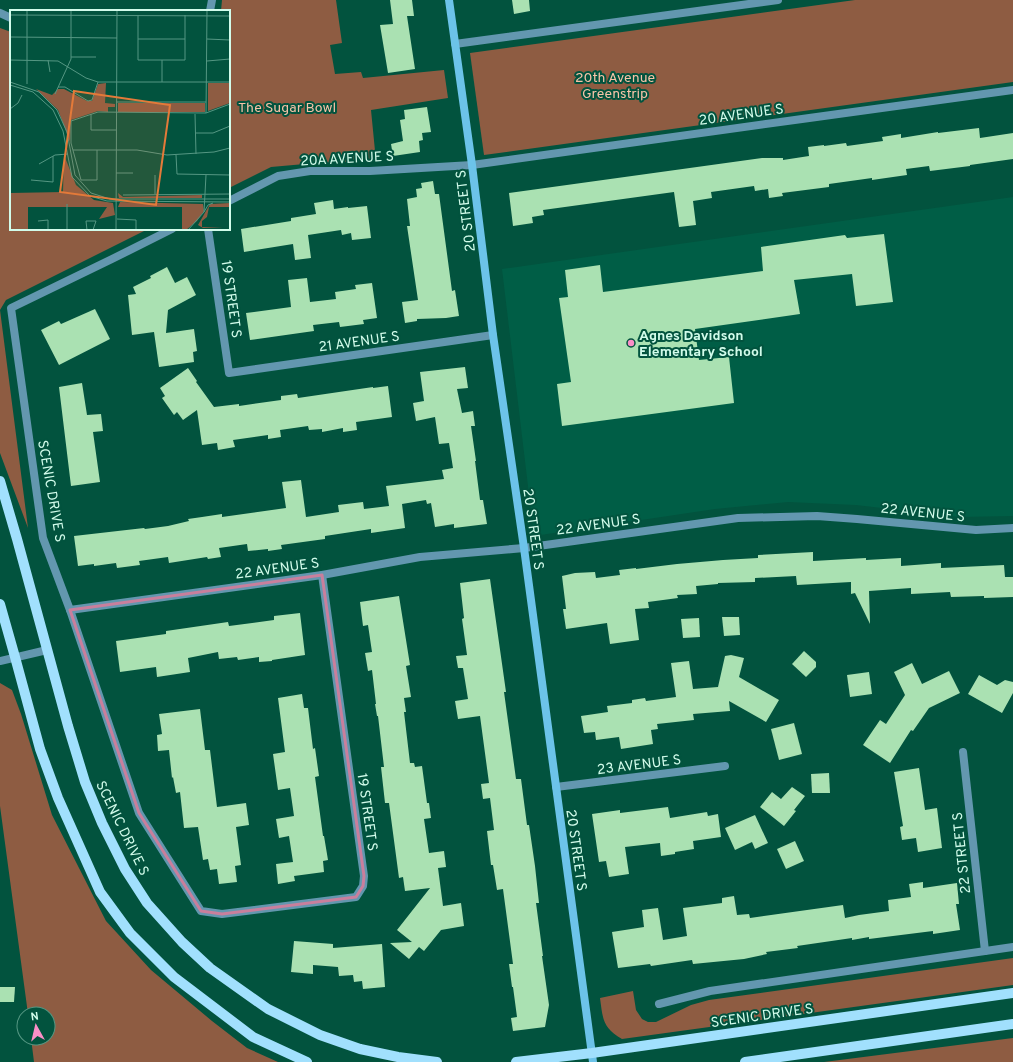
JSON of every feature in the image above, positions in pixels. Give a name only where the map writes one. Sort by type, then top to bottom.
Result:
[{"type":"main road","name":"SCENIC DRIVE S","points":[[0,481],[85,782],[102,823],[125,869],[147,903],[182,942],[210,968],[268,1009],[320,1035],[360,1048],[398,1058],[437,1062]]},
{"type":"main road","points":[[0,604],[40,750],[55,791],[100,892],[130,934],[174,977],[253,1037],[307,1062]]},
{"type":"main road","name":"SCENIC DRIVE S","points":[[516,1062],[592,1058],[1013,993]]},
{"type":"main road","points":[[745,1062],[1013,1024]]},
{"type":"street","points":[[210,10],[212,0]]},
{"type":"street","name":"20 STREET S","points":[[449,0],[592,1058]]},
{"type":"street","points":[[455,44],[778,0]]},
{"type":"street","points":[[0,13],[10,18]]},
{"type":"street","name":"20 AVENUE S","points":[[472,165],[1013,90]]},
{"type":"street","name":"20A AVENUE S","points":[[230,200],[278,176],[310,171],[370,171],[472,165]]},
{"type":"street","name":"SCENIC DRIVE S","points":[[170,230],[11,308],[43,538],[70,610],[140,813],[202,911]]},
{"type":"street","name":"19 STREET S","points":[[208,230],[229,373]]},
{"type":"street","name":"21 AVENUE S","points":[[229,373],[493,334]]},
{"type":"street","name":"22 AVENUE S","points":[[70,610],[322,575],[420,557],[524,548],[738,518],[816,516],[976,530],[1013,528]]},
{"type":"street","name":"19 STREET S","points":[[202,911],[222,914],[356,897],[363,886],[364,876],[322,575]]},
{"type":"street","points":[[0,661],[47,650]]},
{"type":"street","name":"22 STREET S","points":[[963,752],[985,951]]},
{"type":"street","name":"23 AVENUE S","points":[[556,787],[725,766]]},
{"type":"street","points":[[659,1004],[710,991],[1013,947]]},
{"type":"highlighted area","points":[[322,575],[364,876],[363,886],[356,897],[222,914],[201,911],[139,813],[70,610]]},
{"type":"shaded area","points":[[1013,197],[1013,516],[959,517],[856,505],[788,502],[715,509],[534,536],[502,269]]},
{"type":"green space","name":"The Sugar Bowl","points":[[222,0],[336,0],[342,43],[330,45],[335,74],[361,72],[363,78],[444,70],[448,98],[371,110],[376,161],[316,163],[271,167],[230,188],[230,10],[221,10]]},
{"type":"green space","name":"20th Avenue Greenstrip","points":[[855,0],[1013,0],[1013,82],[484,155],[470,53]]},
{"type":"green space","points":[[0,28],[10,32],[10,230],[146,230],[6,300],[0,310]]},
{"type":"green space","points":[[0,310],[28,528],[0,453]]},
{"type":"green space","points":[[0,683],[12,690],[21,714],[52,815],[106,921],[151,970],[212,1021],[247,1048],[278,1062],[34,1062],[32,1046],[56,1046],[56,1006],[27,1006],[0,806]]},
{"type":"green space","points":[[1013,958],[1013,985],[622,1039],[615,1035],[607,1026],[603,1017],[600,998],[633,991],[636,1010],[642,1019],[648,1022],[656,1022],[691,1005],[709,1000]]},
{"type":"green space","points":[[1013,1038],[1013,1062],[824,1062]]},
{"type":"building","points":[[390,0],[412,0],[414,16],[407,16],[415,69],[388,73],[380,25],[393,24]]},
{"type":"building","points":[[512,0],[529,0],[530,11],[514,14]]},
{"type":"building","points":[[427,107],[431,132],[422,133],[423,140],[419,141],[420,152],[393,156],[391,144],[403,141],[400,120],[405,119],[404,110]]},
{"type":"building","points":[[979,128],[980,138],[1013,133],[1013,159],[930,171],[929,166],[906,169],[907,175],[829,184],[829,187],[782,193],[783,196],[769,198],[768,189],[755,191],[754,186],[711,192],[712,198],[693,201],[696,225],[679,227],[674,192],[543,210],[544,215],[532,217],[533,223],[513,226],[509,193],[762,158],[783,158],[783,160],[809,156],[808,147],[846,143],[847,146],[883,141],[882,137],[901,134],[901,138],[938,132]]},
{"type":"building","points":[[433,181],[435,194],[439,194],[452,291],[455,290],[459,316],[417,319],[417,321],[405,323],[402,302],[418,300],[407,226],[410,226],[407,199],[417,197],[416,189],[422,188],[421,183]]},
{"type":"building","points":[[333,200],[334,209],[367,206],[371,238],[352,240],[351,233],[342,235],[341,230],[308,235],[311,258],[295,260],[293,244],[244,252],[241,229],[291,221],[291,218],[316,214],[314,203]]},
{"type":"building","name":"Agnes Davidson Elementary School","points":[[884,234],[893,302],[856,306],[852,274],[794,280],[800,314],[695,329],[699,360],[729,357],[734,403],[562,426],[557,384],[571,382],[559,298],[568,297],[565,270],[600,265],[603,292],[763,271],[761,247],[845,235],[847,238]]},
{"type":"building","points":[[167,267],[175,283],[187,277],[196,295],[168,310],[166,333],[194,329],[197,351],[193,352],[194,362],[159,367],[154,332],[132,335],[128,295],[136,294],[133,287],[151,278],[150,276]]},
{"type":"building","points":[[307,278],[310,302],[336,299],[335,292],[356,289],[355,285],[372,283],[377,318],[363,320],[364,324],[340,327],[339,322],[313,325],[314,331],[250,340],[246,313],[291,307],[288,280]]},
{"type":"building","points":[[95,309],[110,339],[59,365],[41,330],[59,321],[61,324]]},
{"type":"building","points":[[465,367],[468,388],[457,389],[462,413],[473,411],[475,426],[471,426],[475,461],[480,500],[483,500],[487,524],[454,528],[454,524],[435,527],[431,503],[427,504],[426,500],[402,504],[405,528],[371,533],[371,529],[325,536],[325,539],[281,545],[282,549],[268,551],[268,549],[248,551],[247,544],[219,548],[221,557],[208,559],[207,557],[169,563],[168,557],[139,561],[140,565],[117,568],[116,563],[94,566],[94,564],[78,566],[74,536],[168,526],[189,521],[188,519],[222,514],[222,517],[286,508],[282,482],[301,480],[306,517],[339,512],[338,505],[363,502],[364,509],[389,506],[386,486],[444,479],[442,470],[453,468],[449,443],[439,444],[435,417],[416,421],[413,403],[424,401],[420,372]]},
{"type":"building","points":[[188,368],[214,407],[239,404],[239,406],[281,400],[281,396],[297,394],[298,398],[388,386],[392,417],[356,422],[357,430],[343,432],[343,428],[322,432],[322,429],[309,430],[308,426],[280,430],[281,437],[268,439],[268,435],[233,440],[235,447],[218,450],[217,443],[202,445],[197,410],[183,420],[177,412],[174,415],[162,398],[165,396],[160,388]]},
{"type":"building","points":[[82,383],[87,415],[101,414],[103,431],[93,432],[100,482],[71,486],[59,387]]},
{"type":"building","points":[[813,552],[813,561],[901,558],[901,566],[941,563],[941,568],[1004,565],[1005,577],[1013,577],[1013,597],[951,597],[950,592],[911,594],[911,588],[869,591],[870,624],[855,593],[851,594],[851,582],[797,585],[796,576],[755,578],[755,582],[718,583],[696,586],[697,594],[677,595],[678,598],[648,602],[649,608],[635,609],[639,640],[610,644],[607,623],[566,629],[563,609],[566,609],[562,576],[575,573],[595,572],[596,578],[620,575],[619,570],[758,558],[758,555]]},
{"type":"building","points":[[490,579],[506,692],[504,692],[516,779],[521,779],[527,825],[529,825],[535,866],[539,903],[536,903],[549,1005],[545,1027],[513,1031],[511,1018],[517,1017],[509,964],[513,964],[503,889],[497,890],[493,865],[491,865],[487,831],[494,830],[490,798],[483,799],[481,784],[489,783],[480,716],[458,719],[455,701],[468,699],[463,668],[458,668],[456,656],[467,655],[462,619],[464,618],[460,583]]},
{"type":"building","points":[[399,596],[410,665],[406,666],[411,697],[404,698],[406,712],[404,712],[410,763],[414,763],[415,767],[422,766],[427,803],[429,803],[431,818],[424,819],[429,853],[444,851],[446,867],[438,868],[443,906],[461,903],[464,926],[441,930],[424,951],[419,947],[409,959],[390,943],[412,942],[397,930],[430,888],[405,891],[403,877],[399,878],[389,803],[385,803],[381,767],[384,767],[372,670],[368,671],[365,653],[372,652],[368,625],[363,626],[360,602]]},
{"type":"building","points":[[300,613],[305,655],[259,662],[259,657],[238,660],[237,657],[219,659],[218,652],[188,658],[190,672],[157,677],[156,667],[120,672],[116,641],[166,634],[166,631],[228,622],[229,626],[274,620],[274,616]]},
{"type":"building","points":[[722,617],[739,617],[740,635],[724,636]]},
{"type":"building","points":[[699,618],[700,637],[683,638],[681,619]]},
{"type":"building","points":[[804,651],[816,662],[816,667],[806,677],[792,664]]},
{"type":"building","points":[[731,655],[744,658],[739,677],[779,700],[766,722],[729,701],[730,711],[693,714],[694,720],[657,724],[658,729],[651,730],[653,744],[621,749],[619,737],[596,740],[595,732],[584,733],[581,716],[608,712],[607,706],[632,703],[632,700],[645,698],[646,701],[676,697],[671,663],[689,661],[693,689],[718,687],[725,656]]},
{"type":"building","points":[[912,663],[922,684],[949,671],[960,693],[929,708],[913,731],[911,730],[890,763],[863,745],[880,720],[886,724],[905,695],[894,672]]},
{"type":"building","points":[[869,672],[872,694],[850,697],[847,675]]},
{"type":"building","points":[[979,675],[997,685],[1005,680],[1013,682],[1013,693],[1002,713],[968,694]]},
{"type":"building","points":[[302,694],[304,708],[308,708],[313,749],[315,748],[319,776],[315,777],[323,836],[328,860],[323,861],[324,872],[294,876],[295,881],[278,884],[276,864],[293,862],[289,836],[279,838],[276,819],[294,816],[290,788],[278,790],[273,754],[285,752],[278,698]]},
{"type":"building","points":[[200,709],[205,750],[210,750],[217,807],[246,803],[249,825],[236,827],[241,865],[235,866],[237,882],[219,884],[217,869],[210,870],[208,859],[203,860],[198,827],[184,828],[180,792],[176,793],[173,777],[172,778],[169,750],[158,751],[157,735],[162,734],[159,714]]},
{"type":"building","points":[[794,723],[802,754],[779,760],[771,729]]},
{"type":"building","points":[[919,768],[925,810],[937,808],[942,848],[918,852],[916,838],[902,840],[900,827],[903,826],[894,772]]},
{"type":"building","points":[[829,773],[830,793],[812,793],[811,774]]},
{"type":"building","points":[[792,787],[805,796],[794,810],[796,811],[784,826],[760,807],[772,792],[781,799]]},
{"type":"building","points":[[668,807],[670,818],[707,812],[708,816],[718,814],[721,837],[693,841],[694,849],[661,856],[660,843],[625,847],[629,874],[609,877],[606,861],[599,862],[592,814],[620,810],[620,813]]},
{"type":"building","points":[[755,815],[768,843],[755,849],[752,842],[735,850],[725,828]]},
{"type":"building","points":[[795,841],[804,861],[786,869],[777,849]]},
{"type":"building","points":[[923,882],[923,888],[957,883],[959,904],[956,904],[960,930],[933,934],[933,931],[869,939],[869,937],[852,940],[852,938],[766,952],[767,954],[744,959],[693,964],[692,960],[651,966],[650,964],[618,968],[612,932],[644,927],[642,910],[658,908],[663,940],[687,936],[683,908],[722,903],[722,898],[734,896],[737,915],[749,914],[750,918],[843,905],[845,918],[889,911],[888,900],[911,897],[909,884]]},
{"type":"building","points":[[294,941],[333,944],[333,948],[382,944],[385,987],[363,989],[362,981],[354,982],[353,975],[339,976],[338,967],[313,965],[313,974],[291,972]]},
{"type":"building","points":[[0,987],[15,987],[14,1002],[0,1002]]},
{"type":"place","name":"Agnes Davidson Elementary School","points":[[631,343]]}]
